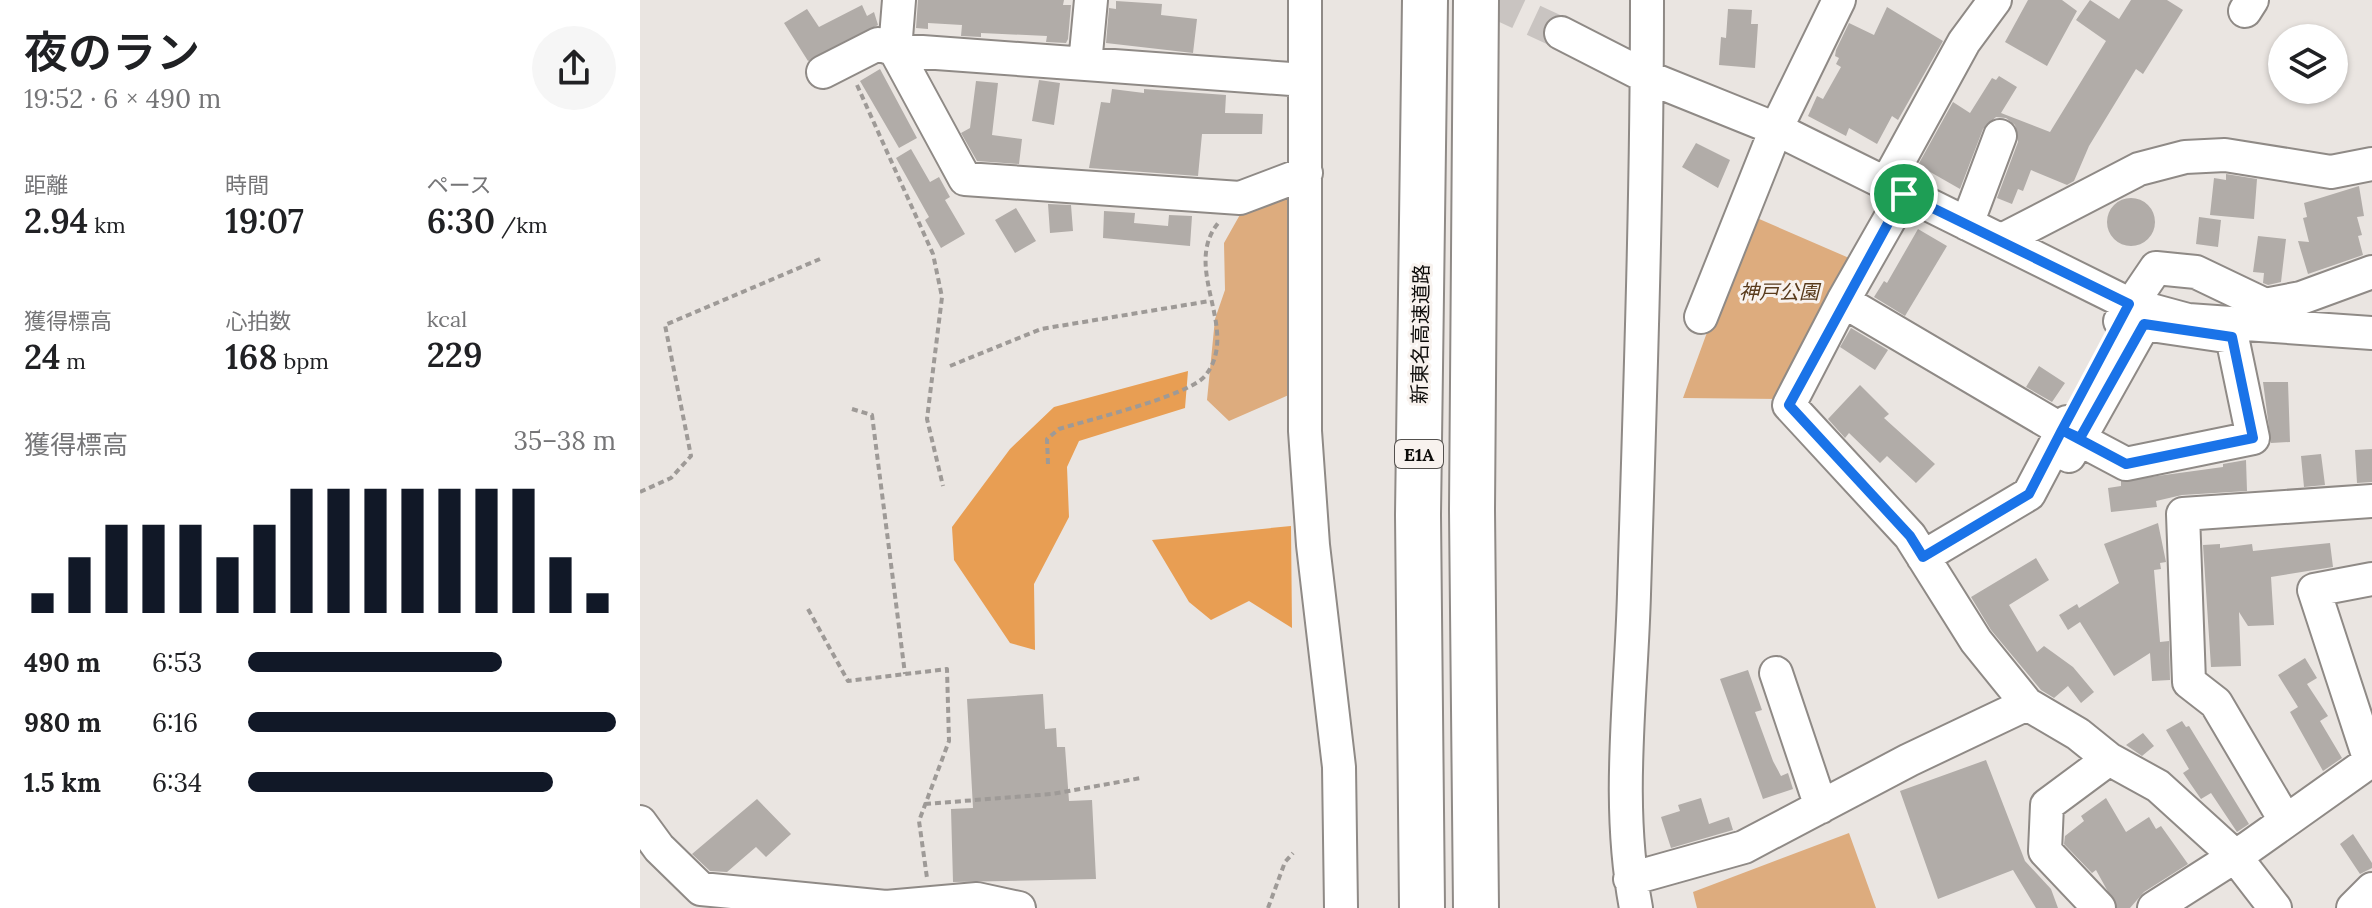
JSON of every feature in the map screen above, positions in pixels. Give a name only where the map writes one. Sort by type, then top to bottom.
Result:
[{"type":"highway","name":"新東名高速道路","points":[[1422,908],[1418,500],[1425,0]]},
{"type":"highway","name":"E1A","points":[[1476,0],[1472,510],[1476,908]]},
{"type":"street","points":[[899,0],[895,50],[965,179],[1240,198],[1306,173]]},
{"type":"street","points":[[1085,64],[1091,0]]},
{"type":"street","points":[[1305,0],[1305,431],[1313,545],[1339,767],[1341,908]]},
{"type":"street","points":[[1647,0],[1634,599],[1625,761],[1624,825],[1633,894],[1744,847],[1909,760],[2027,704]]},
{"type":"street","points":[[1701,317],[1776,129],[1839,0]]},
{"type":"street","points":[[1995,0],[1964,42],[1843,301],[1789,405],[1910,536],[1984,652],[2027,704],[2078,734],[2109,759],[2158,786],[2234,855],[2275,908]]},
{"type":"street","points":[[1561,33],[1647,77],[1776,129],[2129,304],[2188,320],[2372,333]]},
{"type":"street","points":[[835,66],[878,44],[895,50],[1305,80]]},
{"type":"street","points":[[1967,224],[2000,136]]},
{"type":"street","points":[[2002,240],[2139,169],[2185,157],[2225,155],[2331,172],[2372,164]]},
{"type":"street","points":[[2070,441],[2129,304],[2156,268],[2196,272],[2265,305],[2301,298],[2372,272]]},
{"type":"street","points":[[1843,301],[2070,441],[2126,464],[2253,438],[2232,337],[2144,324],[2070,441],[2029,494],[1923,557]]},
{"type":"street","points":[[2285,820],[2216,703],[2189,682],[2183,514],[2372,501]]},
{"type":"street","points":[[2154,908],[2371,761],[2314,590],[2372,579]]},
{"type":"street","points":[[1776,673],[1821,807]]},
{"type":"street","points":[[2099,908],[2045,851],[2047,805],[2109,759]]},
{"type":"street","points":[[640,822],[649,855],[702,899],[886,907],[977,899],[1019,908]]},
{"type":"street","points":[[2353,908],[2372,889]]},
{"type":"path","points":[[835,66],[933,254],[942,297],[927,419],[943,486]]},
{"type":"path","points":[[1048,464],[1047,439],[1059,429],[1175,393],[1204,378],[1213,358],[1219,328],[1211,301],[1206,249],[1213,230],[1240,198]]},
{"type":"path","points":[[640,492],[671,478],[691,456],[665,325],[820,259]]},
{"type":"path","points":[[950,366],[1041,329],[1211,301]]},
{"type":"path","points":[[852,409],[872,415],[905,674]]},
{"type":"path","points":[[808,609],[848,681],[947,669],[949,741],[919,821],[931,904]]},
{"type":"path","points":[[925,804],[1052,794],[1141,778]]},
{"type":"path","points":[[1268,908],[1285,862],[1293,853]]},
{"type":"green space","points":[[1277,192],[1295,200],[1291,394],[1229,421],[1207,400],[1215,319],[1225,290],[1224,243],[1246,204]]},
{"type":"green space","name":"神戸公園","points":[[1750,215],[1856,261],[1783,399],[1683,398]]},
{"type":"green space","points":[[1849,833],[1876,908],[1697,908],[1693,892]]},
{"type":"shaded area","points":[[1188,371],[1185,408],[1079,441],[1067,467],[1069,517],[1034,584],[1035,650],[1010,643],[954,560],[952,527],[1010,449],[1054,407]]},
{"type":"shaded area","points":[[1291,526],[1292,628],[1249,601],[1211,620],[1189,602],[1152,540]]},
{"type":"building","points":[[918,0],[1064,0],[1063,5],[1071,5],[1068,39],[1066,43],[1046,42],[1047,36],[981,33],[981,37],[961,36],[962,25],[928,23],[928,29],[916,28]]},
{"type":"building","points":[[2028,0],[2062,0],[2077,11],[2047,66],[2005,42]]},
{"type":"building","points":[[2090,0],[2119,19],[2131,0],[2167,0],[2183,10],[2143,74],[2136,69],[2089,146],[2074,181],[2067,185],[2031,170],[2023,191],[2018,189],[2012,204],[1997,198],[2018,142],[2015,125],[2006,118],[1996,117],[1983,129],[1960,189],[1918,165],[1953,102],[1970,113],[1992,78],[1996,80],[1999,76],[2017,87],[2001,113],[2050,132],[2106,41],[2076,20]]},
{"type":"building","points":[[1116,1],[1162,4],[1161,15],[1197,19],[1193,53],[1106,43],[1109,8],[1116,9]]},
{"type":"building","points":[[862,5],[867,16],[874,12],[878,25],[808,61],[784,23],[807,9],[819,27]]},
{"type":"building","points":[[1887,7],[1943,41],[1898,120],[1892,116],[1877,144],[1849,128],[1846,136],[1808,116],[1817,96],[1823,99],[1841,67],[1836,64],[1839,58],[1835,56],[1836,50],[1849,23],[1874,35]]},
{"type":"building","points":[[1728,9],[1752,10],[1751,24],[1758,24],[1755,68],[1719,65],[1721,37],[1726,38]]},
{"type":"building","points":[[880,69],[917,138],[899,148],[860,81]]},
{"type":"building","points":[[1039,80],[1060,83],[1054,125],[1032,121]]},
{"type":"building","points":[[976,81],[998,83],[992,135],[1022,139],[1019,164],[977,161],[961,133],[970,128]]},
{"type":"building","points":[[1112,89],[1226,95],[1225,113],[1263,114],[1262,134],[1202,134],[1198,176],[1089,168],[1101,102],[1110,103]]},
{"type":"building","points":[[1696,143],[1730,160],[1718,188],[1682,167]]},
{"type":"building","points":[[911,149],[930,182],[939,177],[950,197],[945,200],[965,234],[941,248],[925,220],[929,217],[896,158]]},
{"type":"building","points":[[2226,174],[2257,179],[2254,219],[2210,215],[2214,178],[2226,180]]},
{"type":"building","points":[[2359,186],[2364,216],[2357,217],[2362,235],[2358,236],[2363,255],[2308,274],[2298,241],[2309,242],[2303,218],[2307,217],[2304,203]]},
{"type":"building","points":[[2131,198],[2148,205],[2155,222],[2148,239],[2131,246],[2114,239],[2107,222],[2114,205]]},
{"type":"building","points":[[1048,204],[1071,205],[1073,231],[1050,233]]},
{"type":"building","points":[[1016,208],[1036,241],[1015,253],[995,220]]},
{"type":"building","points":[[1104,211],[1135,213],[1134,223],[1168,226],[1169,215],[1192,216],[1190,246],[1103,238]]},
{"type":"building","points":[[2199,217],[2221,220],[2218,247],[2196,244]]},
{"type":"building","points":[[1918,229],[1947,246],[1905,316],[1874,297],[1884,281],[1887,283]]},
{"type":"building","points":[[2258,236],[2286,239],[2281,282],[2268,285],[2263,283],[2264,273],[2253,272]]},
{"type":"building","points":[[1851,328],[1888,350],[1875,370],[1840,347]]},
{"type":"building","points":[[2039,366],[2065,383],[2052,402],[2026,387]]},
{"type":"building","points":[[2263,382],[2288,382],[2290,442],[2271,443]]},
{"type":"building","points":[[1860,385],[1889,414],[1884,418],[1935,464],[1916,483],[1887,456],[1880,463],[1849,433],[1845,438],[1828,419]]},
{"type":"building","points":[[2372,449],[2372,482],[2357,483],[2355,450]]},
{"type":"building","points":[[2321,454],[2325,485],[2304,487],[2301,456]]},
{"type":"building","points":[[2246,460],[2247,491],[2182,495],[2156,501],[2157,507],[2111,512],[2108,488],[2121,486],[2121,481],[2223,467],[2223,464]]},
{"type":"building","points":[[2158,523],[2166,562],[2160,563],[2161,569],[2154,570],[2160,642],[2169,641],[2170,680],[2152,681],[2150,653],[2114,676],[2080,622],[2068,630],[2059,615],[2077,604],[2079,608],[2119,583],[2104,544]]},
{"type":"building","points":[[2330,543],[2333,567],[2271,577],[2274,625],[2248,626],[2239,612],[2241,666],[2211,667],[2203,545],[2220,544],[2220,548],[2252,544],[2253,551]]},
{"type":"building","points":[[2036,558],[2049,580],[2009,605],[2037,652],[2044,646],[2073,667],[2094,692],[2081,703],[2068,686],[2054,698],[2041,690],[1991,630],[1971,597]]},
{"type":"building","points":[[2305,658],[2317,678],[2307,684],[2328,716],[2320,721],[2342,758],[2323,771],[2290,712],[2298,707],[2278,675]]},
{"type":"building","points":[[1748,670],[1762,710],[1755,712],[1773,761],[1781,776],[1788,773],[1793,789],[1763,799],[1720,679]]},
{"type":"building","points":[[1043,694],[1045,729],[1056,728],[1057,747],[1065,747],[1069,801],[1092,800],[1096,879],[953,882],[951,809],[973,808],[967,699]]},
{"type":"building","points":[[2182,721],[2186,727],[2189,726],[2249,824],[2237,832],[2211,793],[2201,799],[2183,773],[2189,769],[2166,730]]},
{"type":"building","points":[[2143,733],[2154,746],[2142,756],[2126,745]]},
{"type":"building","points":[[1986,760],[2025,861],[2051,889],[2058,908],[2036,908],[2013,870],[1938,899],[1900,791]]},
{"type":"building","points":[[1701,798],[1709,824],[1729,817],[1733,830],[1671,848],[1661,817],[1680,811],[1678,805]]},
{"type":"building","points":[[2106,798],[2126,832],[2149,817],[2156,829],[2161,826],[2188,864],[2144,892],[2130,908],[2117,908],[2096,870],[2092,873],[2064,844],[2065,836],[2084,821],[2081,816]]},
{"type":"building","points":[[757,799],[791,834],[766,857],[756,847],[727,872],[710,871],[692,854]]},
{"type":"building","points":[[2353,834],[2372,863],[2372,868],[2360,874],[2340,844]]},
{"type":"tunnel","points":[[1490,0],[1561,33]]},
{"type":"route","points":[[1904,194],[1789,405],[1910,536],[1923,557],[2029,494],[2062,430],[2126,464],[2253,438],[2232,337],[2144,324],[2080,438],[2062,430],[2129,304],[1904,194]]}]
